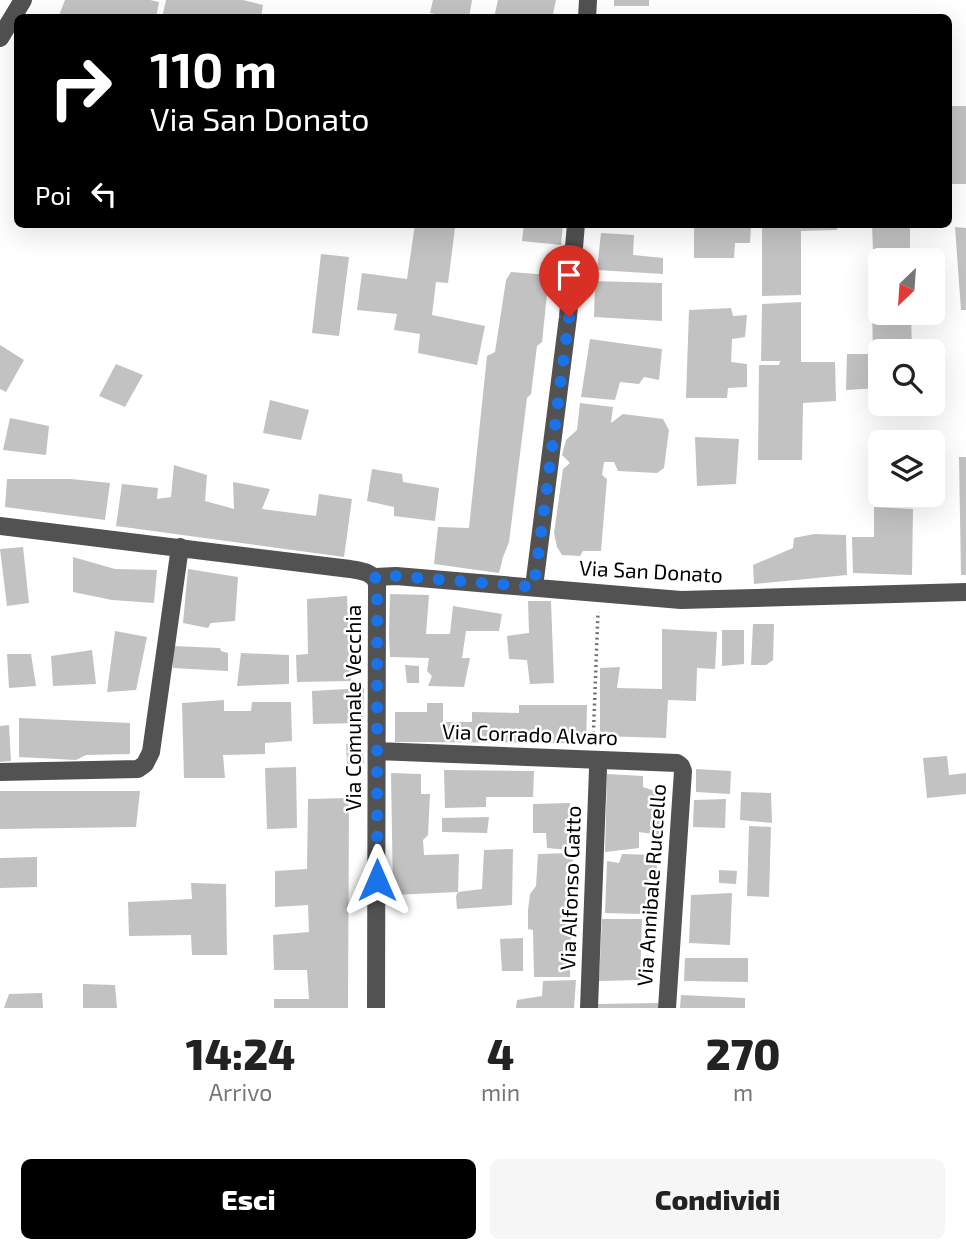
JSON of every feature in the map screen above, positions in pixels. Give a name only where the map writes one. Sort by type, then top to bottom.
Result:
[{"type":"street","points":[[0,38],[14,15]]},
{"type":"street","points":[[534,587],[569,317],[576,228]]},
{"type":"street","name":"Via Comunale Vecchia","points":[[0,526],[350,569],[375,577],[376,1008]]},
{"type":"street","points":[[0,772],[138,769],[145,764],[151,752],[180,547]]},
{"type":"street","name":"Via San Donato","points":[[375,577],[396,576],[681,600],[966,592]]},
{"type":"street","name":"Via Corrado Alvaro","points":[[377,751],[595,765],[677,763],[681,766]]},
{"type":"street","name":"Via Alfonso Gatto","points":[[589,1008],[595,765]]},
{"type":"street","name":"Via Annibale Ruccello","points":[[667,1008],[683,771],[681,766]]},
{"type":"path","points":[[595,765],[598,593]]},
{"type":"building","points":[[65,0],[159,2],[157,14],[60,14]]},
{"type":"building","points":[[166,0],[243,0],[263,5],[262,14],[163,14]]},
{"type":"building","points":[[433,0],[472,0],[470,14],[430,13]]},
{"type":"building","points":[[498,0],[556,0],[553,14],[495,14]]},
{"type":"building","points":[[614,0],[649,0],[649,6],[614,6]]},
{"type":"building","points":[[952,106],[966,106],[966,184],[952,184]]},
{"type":"building","points":[[955,227],[966,228],[966,310],[961,310]]},
{"type":"building","points":[[414,228],[455,228],[448,283],[436,282],[432,315],[485,326],[477,365],[418,353],[420,334],[394,330],[397,314],[357,310],[362,273],[407,279]]},
{"type":"building","points":[[524,228],[563,228],[561,245],[522,241]]},
{"type":"building","points":[[694,228],[751,228],[750,243],[735,243],[734,258],[694,258]]},
{"type":"building","points":[[762,228],[837,228],[801,231],[801,295],[762,296]]},
{"type":"building","points":[[872,228],[910,228],[910,248],[873,248]]},
{"type":"building","points":[[601,233],[634,235],[633,255],[663,258],[663,274],[597,270]]},
{"type":"building","points":[[321,254],[349,257],[339,336],[312,333]]},
{"type":"building","points":[[511,272],[549,275],[542,342],[537,346],[531,394],[527,398],[509,542],[499,573],[434,564],[438,527],[469,528],[487,356],[495,352],[506,280]]},
{"type":"building","points":[[595,281],[662,283],[662,321],[594,317]]},
{"type":"building","points":[[801,302],[801,362],[835,362],[836,401],[803,403],[802,460],[758,460],[759,365],[779,365],[780,361],[761,361],[762,304]]},
{"type":"building","points":[[731,308],[733,316],[747,315],[745,337],[732,339],[731,362],[747,364],[747,387],[728,388],[727,398],[686,398],[689,310]]},
{"type":"building","points":[[872,326],[911,326],[912,339],[873,339]]},
{"type":"building","points":[[590,339],[662,349],[659,380],[644,377],[639,384],[620,382],[615,400],[581,397]]},
{"type":"building","points":[[0,345],[24,360],[6,392],[0,389]]},
{"type":"building","points":[[847,354],[868,354],[868,389],[846,390]]},
{"type":"building","points":[[116,364],[143,375],[125,407],[99,396]]},
{"type":"building","points":[[270,400],[309,410],[301,440],[263,433]]},
{"type":"building","points":[[580,403],[613,407],[611,423],[623,414],[663,419],[669,430],[664,468],[657,473],[618,471],[614,462],[604,462],[602,475],[607,479],[601,551],[583,551],[580,556],[562,555],[554,533],[563,469],[570,463],[562,455],[566,440],[577,430]]},
{"type":"building","points":[[10,418],[49,426],[46,455],[3,450]]},
{"type":"building","points":[[695,437],[739,439],[736,484],[697,486]]},
{"type":"building","points":[[959,457],[966,457],[966,575],[961,575]]},
{"type":"building","points":[[174,465],[207,475],[205,501],[234,509],[233,482],[270,489],[262,509],[316,516],[319,494],[352,499],[344,557],[116,526],[122,484],[158,488],[157,499],[171,497]]},
{"type":"building","points":[[372,469],[402,474],[403,482],[439,488],[435,521],[394,516],[394,507],[367,501]]},
{"type":"building","points":[[7,479],[71,479],[110,483],[105,520],[5,507]]},
{"type":"building","points":[[874,507],[913,509],[912,575],[853,573],[852,537],[874,537]]},
{"type":"building","points":[[814,534],[846,535],[847,575],[754,584],[753,565],[793,548],[794,538]]},
{"type":"building","points":[[23,547],[29,603],[7,606],[0,549]]},
{"type":"building","points":[[73,557],[115,569],[157,570],[154,603],[112,600],[73,592]]},
{"type":"building","points":[[188,569],[238,577],[235,621],[211,623],[208,628],[183,623]]},
{"type":"building","points":[[390,594],[429,595],[426,634],[450,634],[453,606],[502,614],[499,631],[466,631],[462,658],[470,658],[464,687],[428,686],[432,676],[427,671],[429,658],[390,657]]},
{"type":"building","points":[[347,596],[351,681],[297,682],[296,655],[308,654],[307,599]]},
{"type":"building","points":[[528,601],[551,601],[554,683],[530,684],[527,660],[509,659],[507,636],[529,633]]},
{"type":"building","points":[[753,624],[774,624],[773,660],[766,665],[751,665]]},
{"type":"building","points":[[662,629],[717,632],[715,669],[697,668],[696,701],[668,700],[666,738],[600,736],[600,668],[620,667],[617,688],[662,689]]},
{"type":"building","points":[[722,630],[744,630],[744,664],[722,666]]},
{"type":"building","points":[[115,631],[147,637],[136,690],[107,692]]},
{"type":"building","points":[[172,646],[220,648],[228,653],[228,671],[173,668]]},
{"type":"building","points":[[92,650],[96,684],[53,686],[51,656]]},
{"type":"building","points":[[241,653],[289,655],[289,684],[237,686]]},
{"type":"building","points":[[7,654],[31,654],[36,686],[9,688]]},
{"type":"building","points":[[405,665],[419,666],[419,683],[407,683]]},
{"type":"building","points":[[364,688],[363,723],[313,724],[312,691]]},
{"type":"building","points":[[224,700],[224,711],[251,711],[252,702],[291,702],[292,741],[265,743],[265,754],[223,755],[225,778],[184,778],[182,703]]},
{"type":"building","points":[[427,703],[443,703],[443,722],[472,722],[472,712],[519,713],[519,705],[587,705],[586,743],[395,742],[395,712],[427,712]]},
{"type":"building","points":[[19,718],[130,723],[130,754],[86,755],[76,760],[19,757]]},
{"type":"building","points":[[9,725],[11,761],[0,762],[0,726]]},
{"type":"building","points":[[362,743],[364,763],[347,764],[346,744]]},
{"type":"building","points":[[947,756],[949,775],[966,773],[966,794],[927,798],[923,758]]},
{"type":"building","points":[[296,767],[297,828],[267,829],[265,768]]},
{"type":"building","points":[[696,769],[731,771],[730,794],[696,792]]},
{"type":"building","points":[[444,770],[534,771],[533,797],[486,797],[486,807],[445,808]]},
{"type":"building","points":[[391,773],[421,774],[421,794],[430,794],[428,835],[423,840],[424,855],[459,854],[458,892],[393,895]]},
{"type":"building","points":[[607,774],[643,776],[643,787],[664,794],[660,835],[639,832],[639,848],[605,852]]},
{"type":"building","points":[[0,791],[140,791],[136,827],[0,829]]},
{"type":"building","points":[[741,792],[771,793],[772,823],[740,820]]},
{"type":"building","points":[[349,798],[348,1008],[274,1008],[274,999],[309,999],[307,970],[274,970],[273,935],[309,932],[308,905],[275,907],[275,871],[307,869],[308,799]]},
{"type":"building","points":[[726,799],[725,828],[693,827],[694,800]]},
{"type":"building","points":[[570,803],[569,850],[547,848],[546,833],[533,833],[533,804]]},
{"type":"building","points":[[489,817],[487,833],[442,832],[442,818]]},
{"type":"building","points":[[749,826],[771,827],[769,897],[747,896]]},
{"type":"building","points":[[513,849],[512,905],[457,909],[458,892],[482,889],[484,850]]},
{"type":"building","points":[[573,853],[570,977],[534,977],[533,930],[528,929],[528,910],[530,894],[536,886],[538,854]]},
{"type":"building","points":[[622,854],[657,855],[656,906],[643,908],[642,914],[605,913],[607,861],[619,863]]},
{"type":"building","points":[[37,857],[37,887],[0,888],[0,858]]},
{"type":"building","points":[[719,870],[737,871],[736,884],[719,883]]},
{"type":"building","points":[[191,883],[226,884],[227,955],[192,955],[191,935],[129,936],[128,902],[192,899]]},
{"type":"building","points":[[732,893],[730,945],[689,943],[691,895]]},
{"type":"building","points":[[602,919],[642,919],[640,980],[599,981]]},
{"type":"building","points":[[523,938],[523,971],[502,971],[500,939]]},
{"type":"building","points":[[685,958],[748,958],[748,982],[684,981]]},
{"type":"building","points":[[576,980],[574,1008],[516,1008],[517,1000],[542,996],[543,981]]},
{"type":"building","points":[[83,984],[115,985],[117,1008],[83,1008]]},
{"type":"building","points":[[42,993],[43,1008],[4,1008],[9,994]]},
{"type":"building","points":[[681,995],[745,998],[745,1008],[680,1008]]},
{"type":"building","points":[[658,1003],[658,1008],[598,1008],[598,1004]]},
{"type":"route","points":[[377,880],[375,577],[396,576],[534,587],[569,317]]}]
